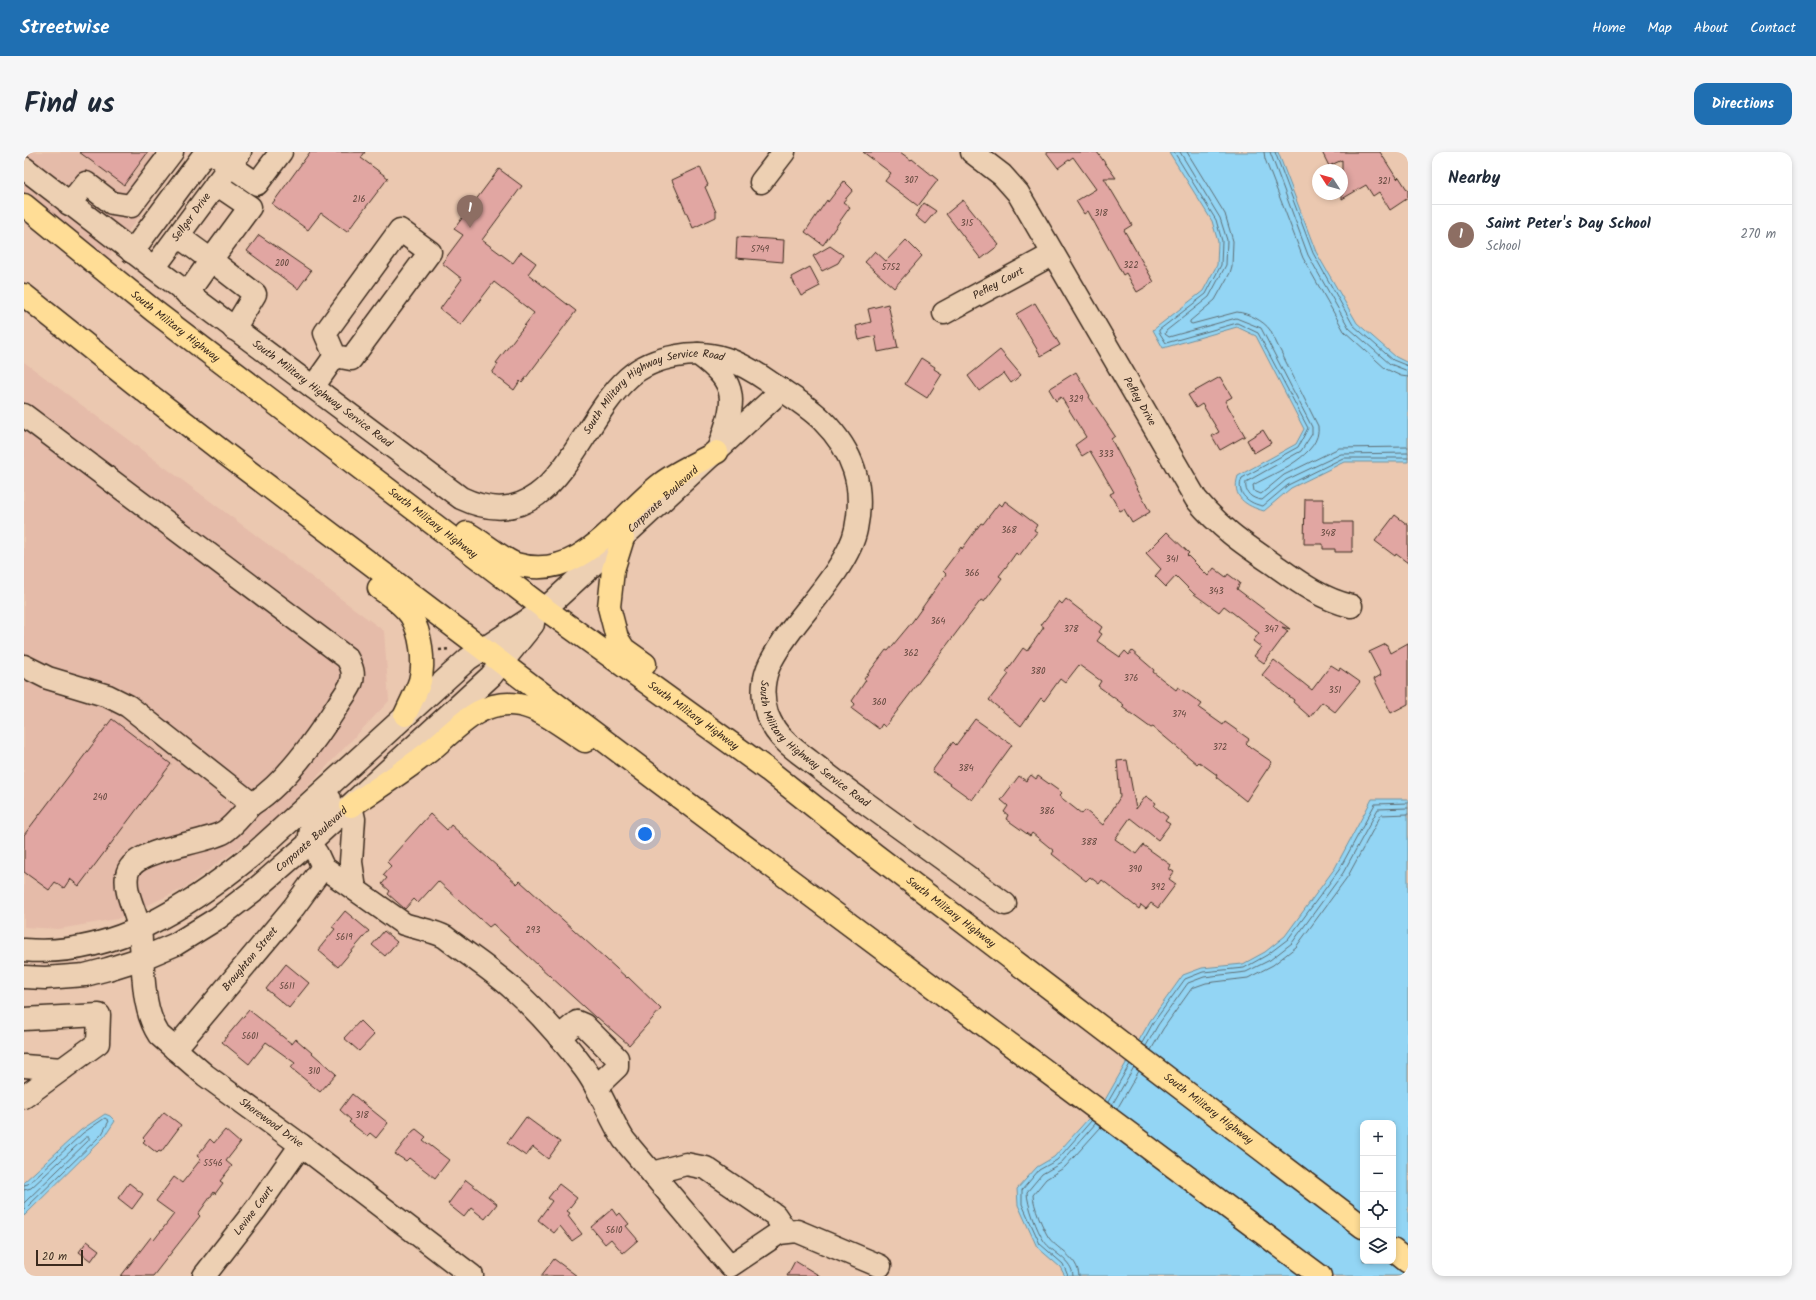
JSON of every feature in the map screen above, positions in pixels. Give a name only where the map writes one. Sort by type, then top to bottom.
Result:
[{"type":"main road","name":"South Military Highway","points":[[24,205],[154,311],[545,608],[768,770],[874,854],[1360,1225]]},
{"type":"main road","points":[[24,295],[223,452],[484,648],[659,782],[1320,1276]]},
{"type":"main road","points":[[223,452],[308,534],[399,603],[411,616],[422,652],[422,665],[420,681],[405,715]]},
{"type":"main road","points":[[383,484],[475,537],[514,563],[527,566],[545,567],[563,564],[584,554],[662,483],[717,452]]},
{"type":"main road","points":[[623,538],[613,570],[610,588],[609,606],[617,638],[624,649],[702,706],[768,770]]},
{"type":"main road","points":[[351,806],[426,754],[469,716],[495,705],[519,705],[540,712],[570,732],[659,782]]},
{"type":"main road","points":[[1396,1252],[1408,1262]]},
{"type":"street","points":[[131,206],[172,152]]},
{"type":"street","points":[[132,252],[206,152]]},
{"type":"street","points":[[210,152],[234,159],[258,184],[281,152]]},
{"type":"street","points":[[761,182],[784,152]]},
{"type":"street","name":"Pefley Drive","points":[[972,152],[1002,175],[1018,193],[1196,498],[1211,517],[1228,533],[1317,594],[1335,602],[1351,606]]},
{"type":"street","name":"Sellger Drive","points":[[154,268],[234,159]]},
{"type":"street","name":"South Military Highway Service Road","points":[[24,168],[187,294],[461,498],[474,504],[488,508],[505,508],[524,503],[536,497],[550,484],[615,391],[630,376],[646,365],[669,357],[687,354],[708,354],[728,358],[747,367],[818,416],[836,435],[847,452],[855,471],[859,492],[859,512],[856,533],[848,551],[833,574],[773,654],[766,670],[764,683],[764,700],[768,715],[775,730],[786,742],[842,786],[1005,904]]},
{"type":"street","points":[[69,204],[86,183],[112,203],[162,212]]},
{"type":"street","points":[[187,294],[250,207],[216,184]]},
{"type":"street","points":[[400,230],[430,252],[351,359],[335,356],[325,333],[400,230]]},
{"type":"street","points":[[178,236],[255,294],[234,329]]},
{"type":"street","name":"Pefley Court","points":[[944,313],[1053,254]]},
{"type":"street","points":[[698,354],[711,363],[723,376],[730,388],[732,401],[731,413],[717,452]]},
{"type":"street","points":[[313,387],[335,356]]},
{"type":"street","name":"Corporate Boulevard","points":[[24,950],[53,950],[86,946],[140,929],[181,908],[225,878],[256,853],[369,750],[405,715],[468,659],[545,608],[717,452],[782,390]]},
{"type":"street","name":"Shorewood Drive","points":[[24,415],[347,658],[353,669],[351,684],[330,717],[291,769],[266,796],[252,804],[224,832],[198,842],[153,852],[135,862],[127,874],[128,892],[140,929],[145,995],[152,1022],[159,1035],[175,1049],[206,1075],[301,1145],[472,1276]]},
{"type":"street","name":"Corporate Boulevard","points":[[24,977],[45,978],[85,975],[142,958],[176,944],[218,918],[257,888],[351,806],[491,676],[545,608]]},
{"type":"street","points":[[24,666],[48,678],[108,696],[128,706],[252,804]]},
{"type":"street","points":[[369,750],[336,794],[316,812],[313,818],[309,843],[318,854],[323,867],[404,924],[418,929],[435,931],[445,937],[512,988],[543,1019],[585,1068],[603,1098],[615,1126],[624,1140],[730,1266],[779,1233],[786,1231],[797,1231],[807,1234],[880,1266]]},
{"type":"street","points":[[351,806],[354,819],[351,862],[355,889]]},
{"type":"street","name":"Broughton Street","points":[[175,1049],[294,907],[323,867]]},
{"type":"street","points":[[24,1019],[99,1016],[98,1042],[24,1097]]},
{"type":"street","points":[[559,1037],[577,1022],[584,1025],[617,1058],[617,1067],[596,1087]]},
{"type":"street","points":[[24,1066],[62,1069]]},
{"type":"street","name":"Levine Court","points":[[204,1276],[256,1209],[301,1145]]},
{"type":"street","points":[[652,1173],[686,1164],[706,1168],[775,1215],[786,1231]]},
{"type":"shaded area","points":[[24,152],[187,152],[103,265],[24,197]]},
{"type":"shaded area","points":[[24,362],[384,631],[389,701],[273,823],[183,889],[117,919],[59,929],[24,927]]},
{"type":"water","points":[[1169,152],[1278,152],[1316,252],[1357,323],[1396,357],[1408,363],[1408,462],[1344,462],[1291,488],[1264,511],[1246,503],[1238,495],[1236,483],[1238,476],[1296,444],[1304,429],[1256,336],[1237,327],[1163,348],[1153,330],[1203,291],[1217,265],[1218,242],[1212,221]]},
{"type":"water","points":[[1372,799],[1408,799],[1408,1276],[1065,1276],[1060,1267],[1037,1247],[1018,1205],[1017,1189],[1037,1167],[1054,1157],[1105,1100],[1150,1021],[1183,975],[1202,968],[1243,964],[1265,952],[1285,936],[1335,868]]},
{"type":"water","points":[[105,1114],[110,1116],[115,1121],[105,1136],[24,1216],[24,1182],[81,1130]]},
{"type":"building","points":[[79,152],[148,152],[124,185]]},
{"type":"building","points":[[310,152],[365,152],[361,158],[388,178],[347,232],[321,213],[308,230],[272,204]]},
{"type":"building","points":[[863,152],[900,152],[911,160],[912,159],[938,180],[918,206],[885,181],[891,173]]},
{"type":"building","points":[[1046,152],[1097,152],[1116,178],[1104,178],[1132,225],[1124,230],[1154,282],[1137,292],[1126,273],[1123,275],[1088,211],[1084,214],[1076,201],[1096,189],[1073,157],[1058,168]]},
{"type":"building","points":[[1322,152],[1380,152],[1397,179],[1399,177],[1408,191],[1408,198],[1390,210],[1379,192],[1373,196],[1366,185],[1348,196],[1348,164],[1342,164],[1342,160],[1333,164],[1328,164]]},
{"type":"building","points":[[700,167],[708,185],[705,187],[716,212],[716,217],[693,228],[672,180]]},
{"type":"building","points":[[499,169],[522,186],[482,240],[513,263],[521,252],[536,263],[528,274],[576,311],[522,383],[520,381],[514,390],[492,373],[498,364],[496,363],[534,313],[494,282],[461,325],[440,309],[462,279],[442,263],[463,235],[454,229]]},
{"type":"building","points":[[844,181],[853,190],[843,202],[850,207],[823,245],[805,232],[827,200],[828,202]]},
{"type":"building","points":[[963,200],[999,245],[981,259],[946,214]]},
{"type":"building","points":[[924,203],[936,211],[925,224],[915,216]]},
{"type":"building","points":[[259,235],[311,271],[298,289],[247,251]]},
{"type":"building","points":[[737,237],[784,240],[783,262],[736,258]]},
{"type":"building","points":[[906,240],[922,256],[894,288],[865,262],[875,251],[886,261]]},
{"type":"building","points":[[830,246],[843,255],[838,263],[822,271],[813,256]]},
{"type":"building","points":[[810,267],[820,286],[801,296],[791,277]]},
{"type":"building","points":[[1035,303],[1060,345],[1041,356],[1016,314]]},
{"type":"building","points":[[888,304],[898,348],[878,352],[875,336],[859,340],[856,326],[871,322],[868,309]]},
{"type":"building","points":[[1000,350],[1021,375],[1011,383],[1004,373],[979,391],[968,376]]},
{"type":"building","points":[[921,358],[935,367],[934,369],[942,374],[927,398],[905,384]]},
{"type":"building","points":[[1076,372],[1090,396],[1089,397],[1115,436],[1111,439],[1150,512],[1132,523],[1124,509],[1120,511],[1110,494],[1114,492],[1090,451],[1082,456],[1075,445],[1086,437],[1061,397],[1056,401],[1049,389]]},
{"type":"building","points":[[1220,377],[1232,397],[1225,401],[1245,436],[1220,450],[1212,436],[1219,432],[1202,404],[1196,408],[1188,395]]},
{"type":"building","points":[[1263,430],[1271,443],[1254,453],[1247,440]]},
{"type":"building","points":[[1305,499],[1323,499],[1323,522],[1352,522],[1352,552],[1335,552],[1335,549],[1323,549],[1323,544],[1304,544]]},
{"type":"building","points":[[1005,501],[1037,525],[1034,530],[1037,532],[1019,556],[1016,553],[999,576],[1002,578],[984,602],[981,600],[885,727],[882,724],[879,729],[852,709],[855,704],[852,701],[866,680],[864,679],[886,650],[888,651],[912,622],[946,574],[943,571],[961,547],[962,549],[981,523],[983,524],[999,503],[1002,506]]},
{"type":"building","points":[[1395,515],[1408,525],[1408,563],[1396,554],[1395,556],[1375,541]]},
{"type":"building","points":[[1167,532],[1189,553],[1187,555],[1208,576],[1214,568],[1226,577],[1228,574],[1240,583],[1237,589],[1290,629],[1282,627],[1288,631],[1264,663],[1254,656],[1261,647],[1253,641],[1259,633],[1224,606],[1219,612],[1194,594],[1176,576],[1166,587],[1155,576],[1161,569],[1146,553]]},
{"type":"building","points":[[1066,599],[1102,627],[1099,632],[1102,634],[1097,641],[1120,657],[1125,651],[1129,655],[1132,651],[1154,670],[1153,672],[1176,690],[1178,687],[1202,704],[1199,708],[1223,725],[1225,722],[1249,739],[1246,743],[1250,747],[1272,762],[1246,801],[1216,777],[1217,775],[1199,762],[1197,764],[1153,727],[1151,728],[1122,707],[1124,705],[1098,686],[1101,681],[1079,665],[1065,683],[1060,679],[1044,701],[1041,698],[1021,726],[989,700],[1009,674],[1006,672],[1023,648],[1027,651],[1044,627],[1041,625],[1059,601],[1062,604]]},
{"type":"building","points":[[1408,643],[1408,704],[1391,713],[1374,679],[1381,675],[1369,652],[1386,644],[1390,653]]},
{"type":"building","points":[[1274,660],[1312,690],[1331,665],[1339,670],[1340,668],[1360,682],[1335,712],[1322,702],[1310,717],[1293,702],[1294,700],[1262,675]]},
{"type":"building","points":[[112,719],[171,764],[79,886],[70,879],[64,888],[55,882],[49,890],[24,872],[24,835]]},
{"type":"building","points":[[975,719],[1012,745],[972,800],[932,771],[953,742],[956,745]]},
{"type":"building","points":[[1127,760],[1136,809],[1146,796],[1156,803],[1154,806],[1168,817],[1165,821],[1170,824],[1158,840],[1130,818],[1115,839],[1136,854],[1143,845],[1171,865],[1169,869],[1174,872],[1169,879],[1176,884],[1158,908],[1151,903],[1146,909],[1141,905],[1139,909],[1102,880],[1099,884],[1090,877],[1086,881],[1052,854],[1054,851],[1032,833],[1030,836],[1006,819],[1008,815],[1004,812],[1008,806],[1001,800],[1019,776],[1026,781],[1031,775],[1036,779],[1038,776],[1062,793],[1059,796],[1082,814],[1085,810],[1103,825],[1120,797],[1117,761]]},
{"type":"building","points":[[430,814],[447,830],[451,825],[517,884],[520,881],[627,978],[628,977],[661,1009],[629,1045],[597,1017],[596,1018],[493,924],[489,927],[438,881],[418,903],[414,899],[405,909],[388,894],[390,891],[382,884],[387,878],[383,875],[391,866],[387,862]]},
{"type":"building","points":[[345,911],[369,931],[338,967],[318,950],[335,929],[332,927]]},
{"type":"building","points":[[384,931],[397,942],[385,956],[372,945]]},
{"type":"building","points":[[286,964],[309,983],[289,1008],[266,989]]},
{"type":"building","points":[[249,1010],[292,1044],[296,1039],[336,1074],[320,1092],[291,1068],[295,1063],[266,1042],[249,1064],[222,1042]]},
{"type":"building","points":[[360,1021],[374,1035],[359,1051],[344,1038]]},
{"type":"building","points":[[352,1094],[388,1123],[376,1138],[370,1133],[367,1136],[349,1122],[351,1120],[340,1110]]},
{"type":"building","points":[[164,1112],[181,1125],[161,1152],[159,1151],[157,1153],[143,1142],[145,1140],[143,1138]]},
{"type":"building","points":[[526,1117],[560,1142],[548,1159],[533,1147],[526,1156],[507,1143]]},
{"type":"building","points":[[416,1129],[426,1137],[423,1140],[449,1160],[435,1178],[409,1158],[406,1161],[395,1154]]},
{"type":"building","points":[[225,1130],[240,1143],[226,1161],[232,1166],[220,1181],[223,1183],[215,1194],[214,1192],[198,1214],[200,1216],[153,1276],[121,1276],[151,1237],[154,1240],[174,1214],[156,1201],[174,1177],[182,1183],[201,1159],[197,1156],[210,1139],[214,1143]]},
{"type":"building","points":[[466,1180],[497,1204],[485,1219],[471,1208],[464,1217],[448,1204]]},
{"type":"building","points":[[129,1183],[143,1194],[132,1209],[118,1198]]},
{"type":"building","points":[[559,1184],[577,1198],[567,1211],[570,1213],[568,1216],[582,1234],[572,1241],[560,1226],[554,1233],[538,1220],[552,1201],[548,1198]]},
{"type":"building","points":[[612,1209],[617,1216],[620,1213],[629,1224],[626,1226],[638,1240],[623,1253],[611,1239],[605,1244],[591,1227]]},
{"type":"building","points":[[87,1241],[99,1250],[91,1261],[79,1252]]},
{"type":"building","points":[[554,1259],[577,1276],[541,1276]]},
{"type":"building","points":[[795,1261],[820,1276],[787,1276]]},
{"type":"place","name":"Saint Peter's Day School","points":[[470,228]]}]
